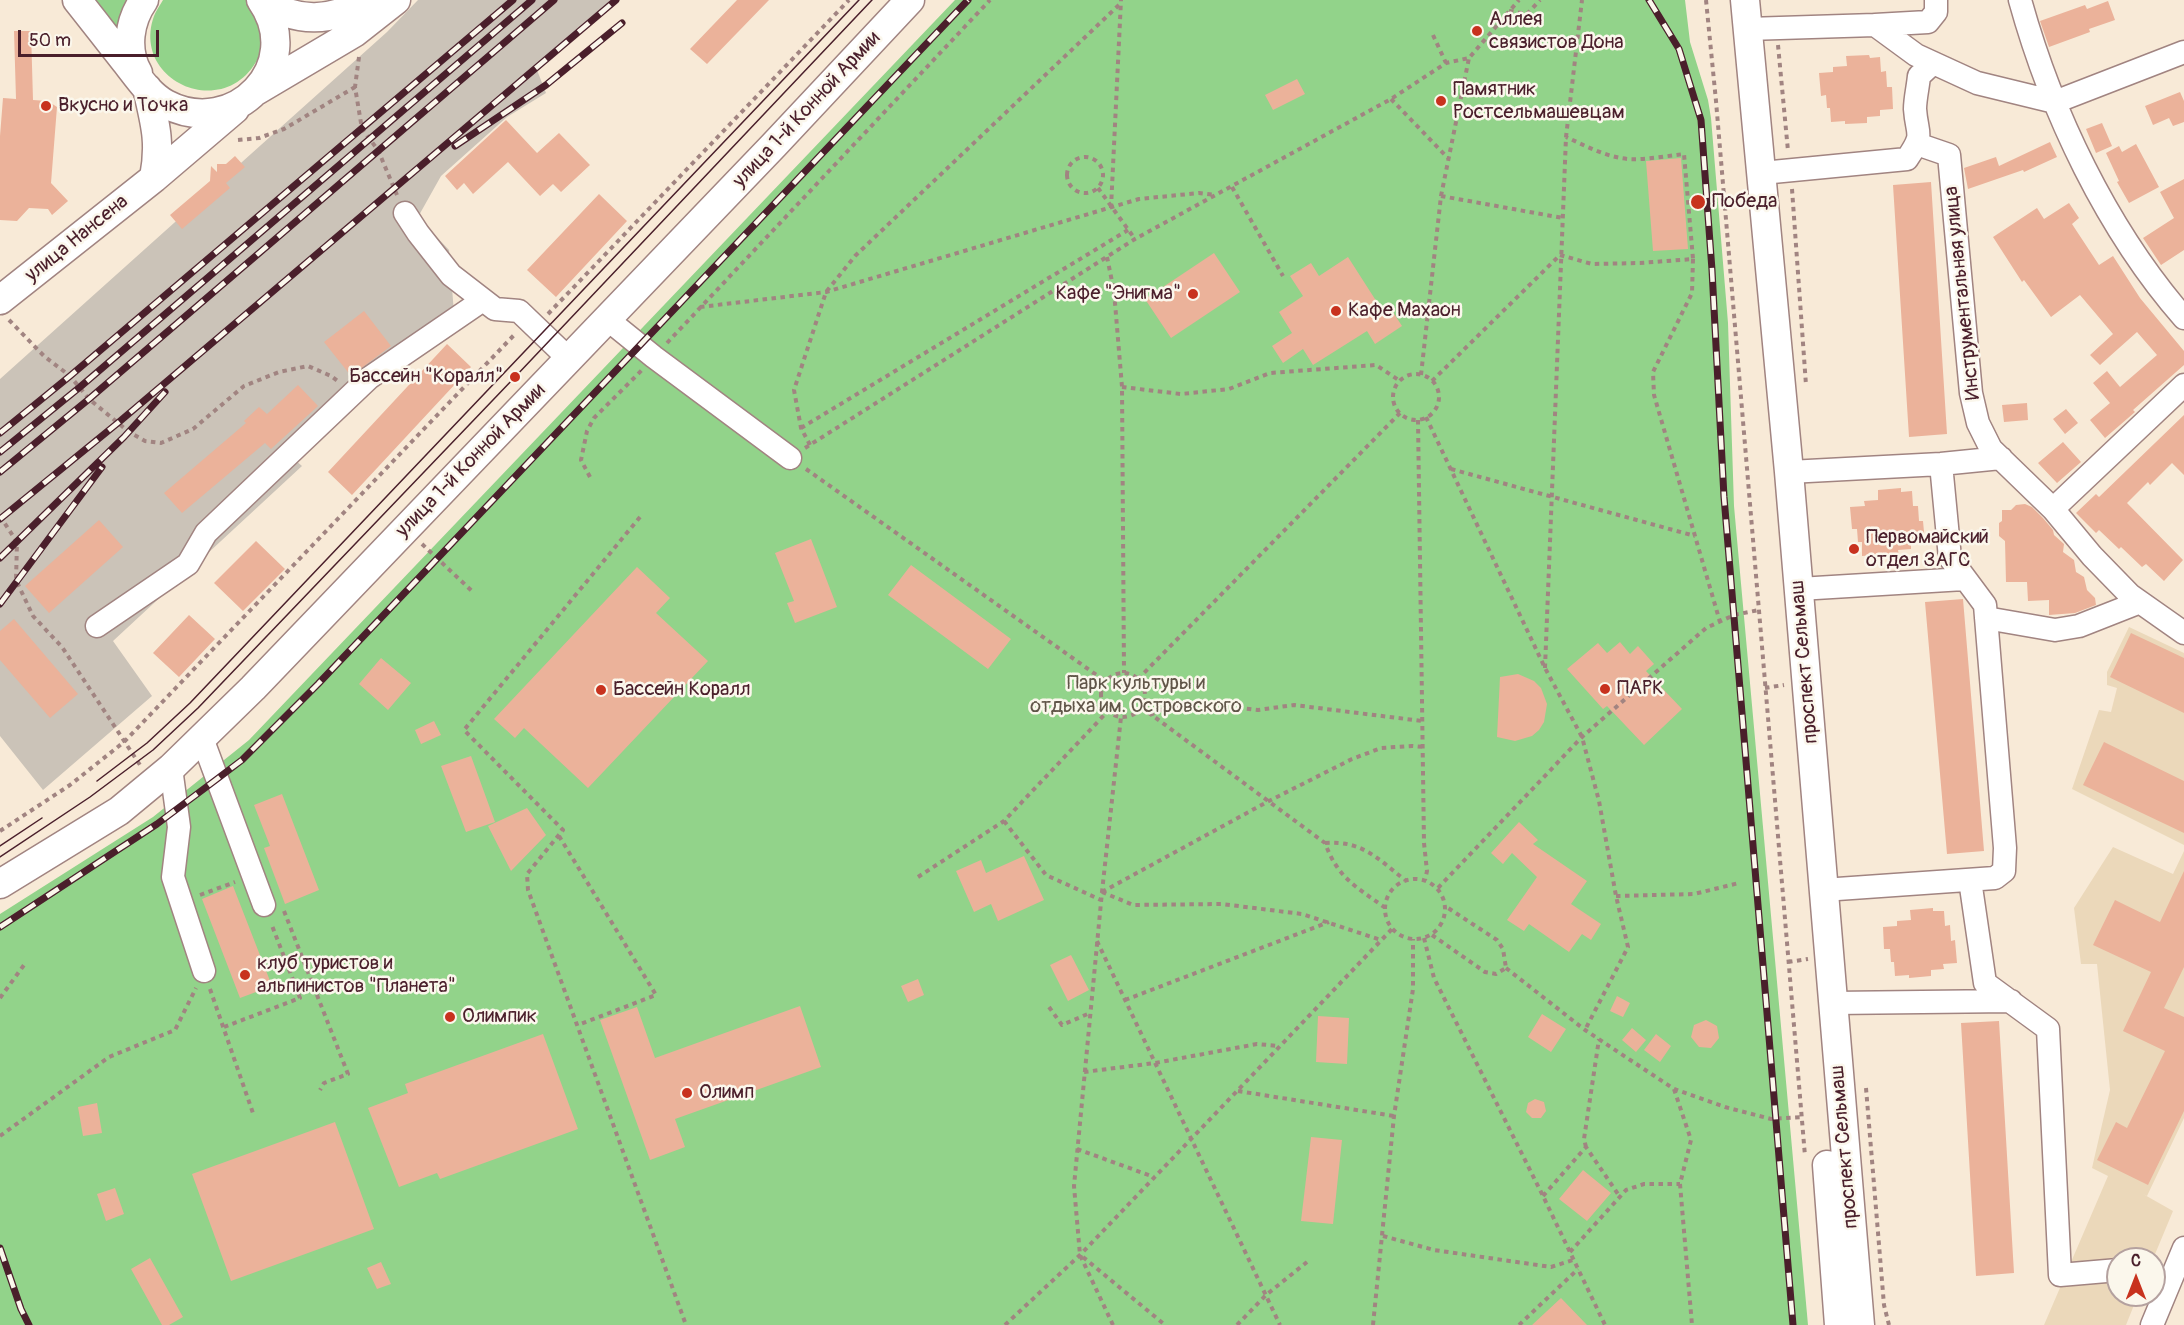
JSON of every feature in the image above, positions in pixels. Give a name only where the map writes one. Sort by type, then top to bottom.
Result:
[{"type":"main road","points":[[77,0],[145,86],[163,103],[182,111],[200,114],[216,113],[235,107],[354,33],[364,9]]},
{"type":"main road","points":[[144,0],[136,12],[130,35],[130,51],[134,67],[145,86],[158,139],[158,157],[154,178]]},
{"type":"main road","points":[[251,95],[265,78],[274,54],[275,38],[272,21],[263,0]]},
{"type":"main road","points":[[263,0],[278,10],[296,16],[320,18],[396,0]]},
{"type":"main road","name":"улица 1-й Конной Армии","points":[[0,884],[119,811],[202,738],[253,688],[774,146],[910,0]]},
{"type":"main road","name":"проспект Сельмаш","points":[[1726,0],[1746,172],[1770,450],[1839,1325]]},
{"type":"main road","name":"проспект Сельмаш","points":[[1745,0],[1789,472],[1860,1325]]},
{"type":"main road","name":"улица Нансена","points":[[8,313],[154,178],[251,95]]},
{"type":"street","points":[[1748,29],[1928,22],[1936,12],[1936,0]]},
{"type":"street","points":[[2020,0],[2031,39],[2074,150],[2133,251],[2184,318]]},
{"type":"street","points":[[1875,25],[1916,56],[1932,64],[1977,83],[2055,102],[2184,52]]},
{"type":"street","points":[[1762,173],[1907,159],[1917,144],[1920,133],[1915,109],[1919,76],[1932,64]]},
{"type":"street","name":"Инструментальная улица","points":[[1917,144],[1949,155],[1971,393],[1978,423],[1991,449],[2053,509],[2092,556],[2130,595],[2184,633]]},
{"type":"street","points":[[405,213],[451,275],[495,309],[519,311],[569,359]]},
{"type":"street","points":[[97,626],[188,564],[206,533],[369,378],[483,300]]},
{"type":"street","points":[[607,319],[654,357],[790,458]]},
{"type":"street","points":[[2053,509],[2184,385]]},
{"type":"street","points":[[1789,472],[1941,464],[2001,458]]},
{"type":"street","points":[[1822,890],[1995,878],[2004,871],[2005,848],[1985,605],[1950,558],[1941,464]]},
{"type":"street","points":[[1799,589],[1964,579]]},
{"type":"street","points":[[1986,618],[2055,630],[2079,626],[2140,602]]},
{"type":"street","points":[[202,738],[265,909]]},
{"type":"street","points":[[163,774],[179,827],[173,877],[204,971]]},
{"type":"street","points":[[1970,880],[1985,983],[2048,1029],[2060,1275],[2106,1271]]},
{"type":"street","points":[[1833,1003],[2011,1001]]},
{"type":"street","points":[[2152,1325],[2184,1248]]},
{"type":"path","points":[[0,831],[70,785],[124,742],[849,0]]},
{"type":"path","points":[[590,477],[581,459],[587,431],[594,418],[990,0]]},
{"type":"path","points":[[1421,375],[1441,196],[1469,58],[1519,0]]},
{"type":"path","points":[[1508,11],[1527,14],[1540,0]]},
{"type":"path","points":[[1545,668],[1566,137],[1582,0]]},
{"type":"path","points":[[1706,0],[1806,1163]]},
{"type":"path","points":[[1111,207],[1121,2]]},
{"type":"path","points":[[810,445],[801,428],[794,390],[826,292],[855,256],[1121,2]]},
{"type":"path","points":[[1432,35],[1446,63]]},
{"type":"path","points":[[360,55],[355,87],[362,129],[378,150],[405,213]]},
{"type":"path","points":[[1105,681],[790,458],[1135,239],[1390,99],[1446,63],[1469,58]]},
{"type":"path","points":[[231,146],[240,138],[259,138],[284,129],[355,87]]},
{"type":"path","points":[[1390,99],[1448,158]]},
{"type":"path","points":[[1566,137],[1601,153],[1630,159],[1684,154],[1693,259],[1692,293],[1653,372],[1657,405],[1720,622]]},
{"type":"path","points":[[1087,157],[1096,161],[1103,169],[1103,179],[1098,188],[1089,193],[1079,193],[1071,186],[1067,177],[1069,167],[1076,159],[1087,157]]},
{"type":"path","points":[[1232,187],[1282,276]]},
{"type":"path","points":[[1098,188],[1135,239]]},
{"type":"path","points":[[700,307],[826,292],[1139,199],[1199,193],[1215,195]]},
{"type":"path","points":[[1441,196],[1563,218]]},
{"type":"path","points":[[801,428],[1128,230]]},
{"type":"path","points":[[1560,255],[1592,264],[1693,259]]},
{"type":"path","points":[[1432,381],[1560,255]]},
{"type":"path","points":[[1107,257],[1114,291],[1122,387],[1124,673]]},
{"type":"path","points":[[8,313],[44,356],[70,376],[89,399],[129,432],[145,441],[160,443],[192,429],[244,386],[279,372],[308,366],[331,376],[354,393]]},
{"type":"path","points":[[1122,387],[1181,394],[1229,389],[1270,373],[1376,364],[1400,381]]},
{"type":"path","points":[[1421,375],[1432,381],[1439,397],[1437,406],[1426,417],[1418,420],[1407,418],[1394,405],[1395,388],[1400,381],[1407,376],[1421,375]]},
{"type":"path","points":[[1138,679],[1400,413]]},
{"type":"path","points":[[1426,417],[1545,668],[1582,737],[1599,801],[1616,896],[1628,947],[1585,1030]]},
{"type":"path","points":[[1418,420],[1424,843],[1427,871],[1425,880]]},
{"type":"path","points":[[1450,469],[1695,536]]},
{"type":"path","points":[[0,516],[17,542],[16,580],[33,616],[62,647],[137,762],[163,774]]},
{"type":"path","points":[[640,517],[464,730],[563,830],[527,874],[528,890],[686,1325]]},
{"type":"path","points":[[417,539],[474,593]]},
{"type":"path","points":[[1438,888],[1582,737],[1706,628],[1734,615],[1759,610]]},
{"type":"path","points":[[1124,673],[1129,673],[1138,679],[1145,693],[1141,707],[1132,715],[1121,717],[1108,711],[1101,696],[1105,681],[1113,675],[1124,673]]},
{"type":"path","points":[[1150,715],[1167,707],[1204,704],[1258,710],[1294,705],[1422,721]]},
{"type":"path","points":[[1141,707],[1325,843],[1338,871],[1358,889],[1384,907]]},
{"type":"path","points":[[918,877],[1004,821],[1108,711]]},
{"type":"path","points":[[1113,1325],[1080,1255],[1074,1186],[1121,717]]},
{"type":"path","points":[[1102,892],[1267,802],[1352,759],[1381,748],[1424,747]]},
{"type":"path","points":[[1004,821],[1046,875],[1101,900]]},
{"type":"path","points":[[559,836],[656,995],[578,1025]]},
{"type":"path","points":[[1325,843],[1351,843],[1364,848],[1405,880]]},
{"type":"path","points":[[181,902],[253,875]]},
{"type":"path","points":[[1417,878],[1425,880],[1438,888],[1444,899],[1442,923],[1432,935],[1424,938],[1413,939],[1401,936],[1392,929],[1386,918],[1384,907],[1388,895],[1395,886],[1405,880],[1417,878]]},
{"type":"path","points":[[1616,896],[1694,894],[1739,883]]},
{"type":"path","points":[[1102,892],[1133,905],[1222,904],[1302,914],[1381,940]]},
{"type":"path","points":[[1445,906],[1497,940],[1503,949],[1506,968],[1585,1030],[1674,1089],[1725,1107],[1771,1119],[1802,1117]]},
{"type":"path","points":[[224,1027],[300,998],[265,909],[283,909],[348,1074],[324,1083],[320,1090]]},
{"type":"path","points":[[1125,1000],[1329,922]]},
{"type":"path","points":[[1005,1325],[1080,1255],[1392,929]]},
{"type":"path","points":[[1432,935],[1485,972],[1496,974],[1506,968]]},
{"type":"path","points":[[1424,938],[1434,978],[1605,1325]]},
{"type":"path","points":[[1373,1325],[1394,1116],[1413,989],[1413,939]]},
{"type":"path","points":[[1097,940],[1280,1325]]},
{"type":"path","points":[[0,998],[24,965]]},
{"type":"path","points":[[204,971],[254,1116]]},
{"type":"path","points":[[0,1136],[109,1057],[175,1030],[204,971]]},
{"type":"path","points":[[1049,1007],[1062,1025],[1090,1013]]},
{"type":"path","points":[[1599,1039],[1584,1139],[1586,1148],[1620,1197]]},
{"type":"path","points":[[1084,1072],[1155,1064],[1257,1044],[1280,1046]]},
{"type":"path","points":[[1674,1089],[1691,1140],[1680,1184],[1692,1325]]},
{"type":"path","points":[[1237,1091],[1394,1116]]},
{"type":"path","points":[[1543,1196],[1586,1148]]},
{"type":"path","points":[[1077,1149],[1154,1177]]},
{"type":"path","points":[[1570,1252],[1626,1190],[1644,1184],[1680,1184]]},
{"type":"path","points":[[1383,1236],[1434,1250],[1551,1267],[1574,1260]]},
{"type":"path","points":[[1080,1255],[1165,1325]]},
{"type":"path","points":[[1237,1325],[1266,1295],[1307,1262]]},
{"type":"path","points":[[1519,1325],[1578,1269]]},
{"type":"shaded area","points":[[418,0],[618,0],[537,70],[546,93],[507,117],[441,176],[418,217],[449,250],[454,313],[286,452],[302,466],[113,641],[152,696],[43,790],[0,736],[0,379],[387,32]]},
{"type":"shaded area","points":[[2129,627],[2184,653],[2184,845],[2072,789],[2099,710],[2111,712],[2117,688],[2107,685],[2107,672]]},
{"type":"shaded area","points":[[2113,847],[2173,874],[2184,851],[2184,1118],[2147,1196],[2143,1194],[2173,1211],[2158,1247],[2106,1247],[2106,1307],[2133,1307],[2126,1325],[2044,1325],[2108,1176],[2092,1168],[2110,1090],[2097,964],[2081,964],[2074,908]]},
{"type":"green space","points":[[93,0],[126,0],[117,27]]},
{"type":"green space","points":[[163,0],[250,0],[263,35],[256,62],[241,80],[222,89],[202,90],[183,85],[167,74],[155,58],[150,39],[154,16]]},
{"type":"green space","name":"Парк культуры и отдыха им. Островского","points":[[955,0],[1685,0],[1690,42],[1708,100],[1711,118],[1728,323],[1734,506],[1808,1325],[0,1325],[0,914],[153,817],[249,740]]},
{"type":"building","points":[[737,0],[769,0],[707,64],[690,49]]},
{"type":"building","points":[[2108,1],[2115,20],[2049,47],[2040,21],[2085,5],[2087,9]]},
{"type":"building","points":[[14,31],[31,31],[33,100],[48,101],[57,107],[51,183],[68,201],[52,215],[48,209],[29,208],[17,221],[0,220],[0,136],[3,98],[16,99]]},
{"type":"building","points":[[1869,55],[1870,58],[1880,57],[1881,72],[1886,71],[1887,87],[1892,87],[1893,109],[1880,110],[1880,116],[1867,117],[1867,123],[1831,122],[1826,95],[1821,96],[1819,73],[1833,72],[1833,67],[1847,66],[1846,56]]},
{"type":"building","points":[[1297,79],[1305,94],[1273,110],[1265,95]]},
{"type":"building","points":[[2180,92],[2184,101],[2184,122],[2173,126],[2169,118],[2153,125],[2145,106]]},
{"type":"building","points":[[506,120],[537,153],[559,133],[590,165],[561,192],[553,184],[540,196],[508,162],[473,194],[464,183],[457,190],[445,176]]},
{"type":"building","points":[[2102,123],[2112,146],[2096,153],[2086,129]]},
{"type":"building","points":[[2050,142],[2057,157],[2024,172],[2023,170],[1968,189],[1964,168],[1996,157],[1999,166]]},
{"type":"building","points":[[2136,144],[2159,187],[2129,203],[2117,182],[2119,181],[2106,153],[2119,146],[2122,152]]},
{"type":"building","points":[[235,156],[245,167],[226,183],[230,188],[182,229],[170,215],[210,181],[211,166],[217,172],[217,164],[226,164]]},
{"type":"building","points":[[1681,158],[1688,249],[1653,251],[1646,161]]},
{"type":"building","points":[[2184,179],[2184,250],[2161,265],[2143,238],[2174,218],[2160,192]]},
{"type":"building","points":[[1931,182],[1947,434],[1909,437],[1893,185]]},
{"type":"building","points":[[599,194],[627,221],[556,297],[527,270]]},
{"type":"building","points":[[2069,203],[2079,218],[2072,224],[2099,265],[2113,256],[2140,298],[2184,351],[2184,365],[2105,438],[2090,420],[2110,403],[2093,383],[2107,371],[2120,387],[2157,355],[2137,332],[2100,365],[2090,355],[2113,334],[2080,295],[2051,317],[2024,280],[2022,282],[1993,237],[2037,208],[2044,219]]},
{"type":"building","points":[[1214,253],[1240,292],[1171,338],[1145,299]]},
{"type":"building","name":"Кафе Махаон","points":[[1348,257],[1382,310],[1389,306],[1402,326],[1375,344],[1367,331],[1313,365],[1303,349],[1283,363],[1272,346],[1292,333],[1279,312],[1303,296],[1290,276],[1311,263],[1319,276]]},
{"type":"building","points":[[364,311],[391,346],[351,376],[324,342]]},
{"type":"building","points":[[447,344],[471,367],[352,495],[328,472]]},
{"type":"building","points":[[298,385],[318,406],[271,449],[265,443],[182,513],[164,493],[246,423],[244,421],[259,407],[267,414]]},
{"type":"building","points":[[2027,403],[2028,420],[2004,422],[2002,405]]},
{"type":"building","points":[[2066,409],[2078,423],[2065,434],[2053,419]]},
{"type":"building","points":[[2184,415],[2184,475],[2172,463],[2150,485],[2148,482],[2127,503],[2183,560],[2164,581],[2146,564],[2142,567],[2121,547],[2119,549],[2099,530],[2096,533],[2076,513],[2096,494],[2099,497]]},
{"type":"building","points":[[2063,442],[2081,462],[2057,483],[2038,463]]},
{"type":"building","points":[[1901,488],[1901,492],[1912,491],[1913,506],[1918,506],[1919,521],[1923,521],[1925,543],[1911,544],[1911,549],[1898,550],[1899,557],[1862,556],[1862,542],[1858,542],[1857,529],[1852,529],[1850,507],[1865,506],[1864,501],[1878,500],[1878,490]]},
{"type":"building","points":[[2025,504],[2032,507],[2043,518],[2053,530],[2054,535],[2064,544],[2063,552],[2074,560],[2076,572],[2084,577],[2087,590],[2095,598],[2096,605],[2075,613],[2049,615],[2049,600],[2028,601],[2027,582],[2006,582],[2005,541],[1999,536],[2002,510],[2011,510],[2016,505]]},
{"type":"building","points":[[99,520],[123,547],[49,613],[25,586]]},
{"type":"building","points":[[811,539],[837,607],[795,623],[787,603],[794,601],[775,553]]},
{"type":"building","points":[[256,541],[285,569],[243,611],[214,583]]},
{"type":"building","points":[[911,565],[1011,639],[988,669],[888,595]]},
{"type":"building","name":"Бассейн Коралл","points":[[637,567],[670,598],[656,613],[708,661],[588,788],[524,728],[515,738],[494,719]]},
{"type":"building","points":[[1963,599],[1984,851],[1947,854],[1925,602]]},
{"type":"building","points":[[189,615],[215,639],[179,677],[153,653]]},
{"type":"building","points":[[14,619],[78,694],[50,718],[0,660],[0,631]]},
{"type":"building","points":[[2131,633],[2184,658],[2184,713],[2110,677]]},
{"type":"building","points":[[1620,642],[1630,654],[1638,646],[1654,664],[1646,671],[1682,709],[1644,745],[1607,706],[1603,709],[1567,669],[1598,643],[1607,653]]},
{"type":"building","points":[[381,658],[411,683],[388,710],[359,684]]},
{"type":"building","points":[[1518,674],[1534,681],[1541,688],[1547,704],[1544,722],[1539,730],[1532,736],[1515,741],[1497,737],[1500,677]]},
{"type":"building","points":[[434,721],[441,735],[421,744],[415,730]]},
{"type":"building","points":[[2104,742],[2184,781],[2184,833],[2083,785]]},
{"type":"building","points":[[471,756],[495,822],[466,832],[441,766]]},
{"type":"building","points":[[282,794],[319,890],[285,904],[264,848],[270,846],[254,805]]},
{"type":"building","points":[[527,808],[546,835],[511,871],[488,826]]},
{"type":"building","points":[[1519,822],[1538,840],[1533,844],[1587,881],[1571,904],[1601,924],[1591,940],[1582,934],[1569,952],[1529,924],[1524,931],[1507,920],[1537,877],[1512,853],[1503,864],[1491,853]]},
{"type":"building","points":[[1024,856],[1044,900],[998,921],[991,904],[974,912],[956,871],[981,860],[986,873]]},
{"type":"building","points":[[2184,871],[2184,967],[2164,1008],[2184,1017],[2184,1111],[2148,1185],[2097,1160],[2116,1122],[2127,1128],[2165,1051],[2123,1031],[2151,972],[2093,945],[2115,900],[2160,922]]},
{"type":"building","points":[[233,886],[272,986],[240,998],[202,899]]},
{"type":"building","points":[[1933,908],[1933,911],[1944,911],[1945,926],[1950,925],[1951,941],[1955,940],[1957,963],[1943,964],[1944,969],[1931,970],[1931,976],[1909,978],[1909,975],[1895,976],[1890,949],[1884,949],[1883,927],[1897,926],[1897,921],[1911,920],[1910,910]]},
{"type":"building","points":[[1071,955],[1089,990],[1068,1001],[1050,965]]},
{"type":"building","points":[[918,979],[924,995],[908,1002],[901,986]]},
{"type":"building","points":[[1617,996],[1630,1003],[1623,1017],[1610,1011]]},
{"type":"building","name":"Олимп","points":[[800,1006],[821,1067],[675,1119],[685,1147],[650,1160],[600,1020],[637,1007],[655,1058]]},
{"type":"building","points":[[1542,1014],[1566,1029],[1551,1052],[1528,1037]]},
{"type":"building","points":[[1318,1016],[1349,1018],[1347,1064],[1316,1062]]},
{"type":"building","points":[[1706,1020],[1717,1026],[1719,1038],[1711,1048],[1699,1047],[1691,1037],[1694,1025]]},
{"type":"building","points":[[1999,1021],[2014,1273],[1976,1276],[1961,1023]]},
{"type":"building","points":[[1632,1028],[1646,1040],[1636,1052],[1622,1040]]},
{"type":"building","points":[[543,1034],[578,1129],[440,1179],[437,1173],[399,1187],[368,1108],[408,1093],[405,1084]]},
{"type":"building","points":[[1656,1034],[1671,1046],[1660,1062],[1644,1050]]},
{"type":"building","points":[[1535,1099],[1544,1102],[1546,1111],[1541,1118],[1532,1118],[1526,1112],[1528,1103]]},
{"type":"building","points":[[97,1103],[102,1133],[83,1136],[78,1107]]},
{"type":"building","points":[[335,1122],[374,1229],[231,1281],[192,1174]]},
{"type":"building","points":[[1311,1137],[1342,1140],[1333,1224],[1301,1221]]},
{"type":"building","points":[[1583,1170],[1611,1193],[1587,1221],[1559,1199]]},
{"type":"building","points":[[115,1188],[124,1214],[106,1221],[97,1194]]},
{"type":"building","points":[[150,1258],[183,1317],[169,1325],[162,1325],[131,1269]]},
{"type":"building","points":[[381,1262],[391,1284],[377,1289],[367,1268]]},
{"type":"building","points":[[1561,1298],[1587,1325],[1532,1325]]},
{"type":"tram line","points":[[97,781],[147,743],[190,703],[859,0]]},
{"type":"tram line","points":[[0,857],[90,797],[153,750],[198,708],[872,0]]},
{"type":"tram line","points":[[0,846],[42,818]]},
{"type":"railway","points":[[0,433],[513,0]]},
{"type":"railway","points":[[0,452],[80,387],[532,0]]},
{"type":"railway","points":[[0,472],[89,399],[554,0]]},
{"type":"railway","points":[[0,519],[119,422],[616,0]]},
{"type":"railway","points":[[0,927],[157,824],[242,760],[318,684],[968,0]]},
{"type":"railway","points":[[1649,0],[1679,49],[1701,120],[1712,270],[1724,497],[1793,1325]]},
{"type":"railway","points":[[455,146],[546,85],[622,23]]},
{"type":"railway","points":[[0,558],[124,437],[165,392]]},
{"type":"railway","points":[[0,604],[102,467]]},
{"type":"railway","points":[[0,1248],[21,1309],[29,1325]]},
{"type":"place","name":"Аллея связистов Дона","points":[[1477,31]]},
{"type":"place","name":"Памятник Ростсельмашевцам","points":[[1441,101]]},
{"type":"place","name":"Вкусно и Точка","points":[[46,106]]},
{"type":"place","name":"Победа","points":[[1698,202]]},
{"type":"place","name":"Кафе \"Энигма\"","points":[[1193,294]]},
{"type":"place","name":"Кафе Махаон","points":[[1336,311]]},
{"type":"place","name":"Бассейн \"Коралл\"","points":[[515,377]]},
{"type":"place","name":"Первомайский отдел ЗАГС","points":[[1854,549]]},
{"type":"place","name":"ПАРК","points":[[1605,689]]},
{"type":"place","name":"Бассейн Коралл","points":[[601,690]]},
{"type":"place","name":"клуб туристов и альпинистов \"Планета\"","points":[[245,975]]},
{"type":"place","name":"Олимпик","points":[[450,1017]]},
{"type":"place","name":"Олимп","points":[[687,1093]]}]
